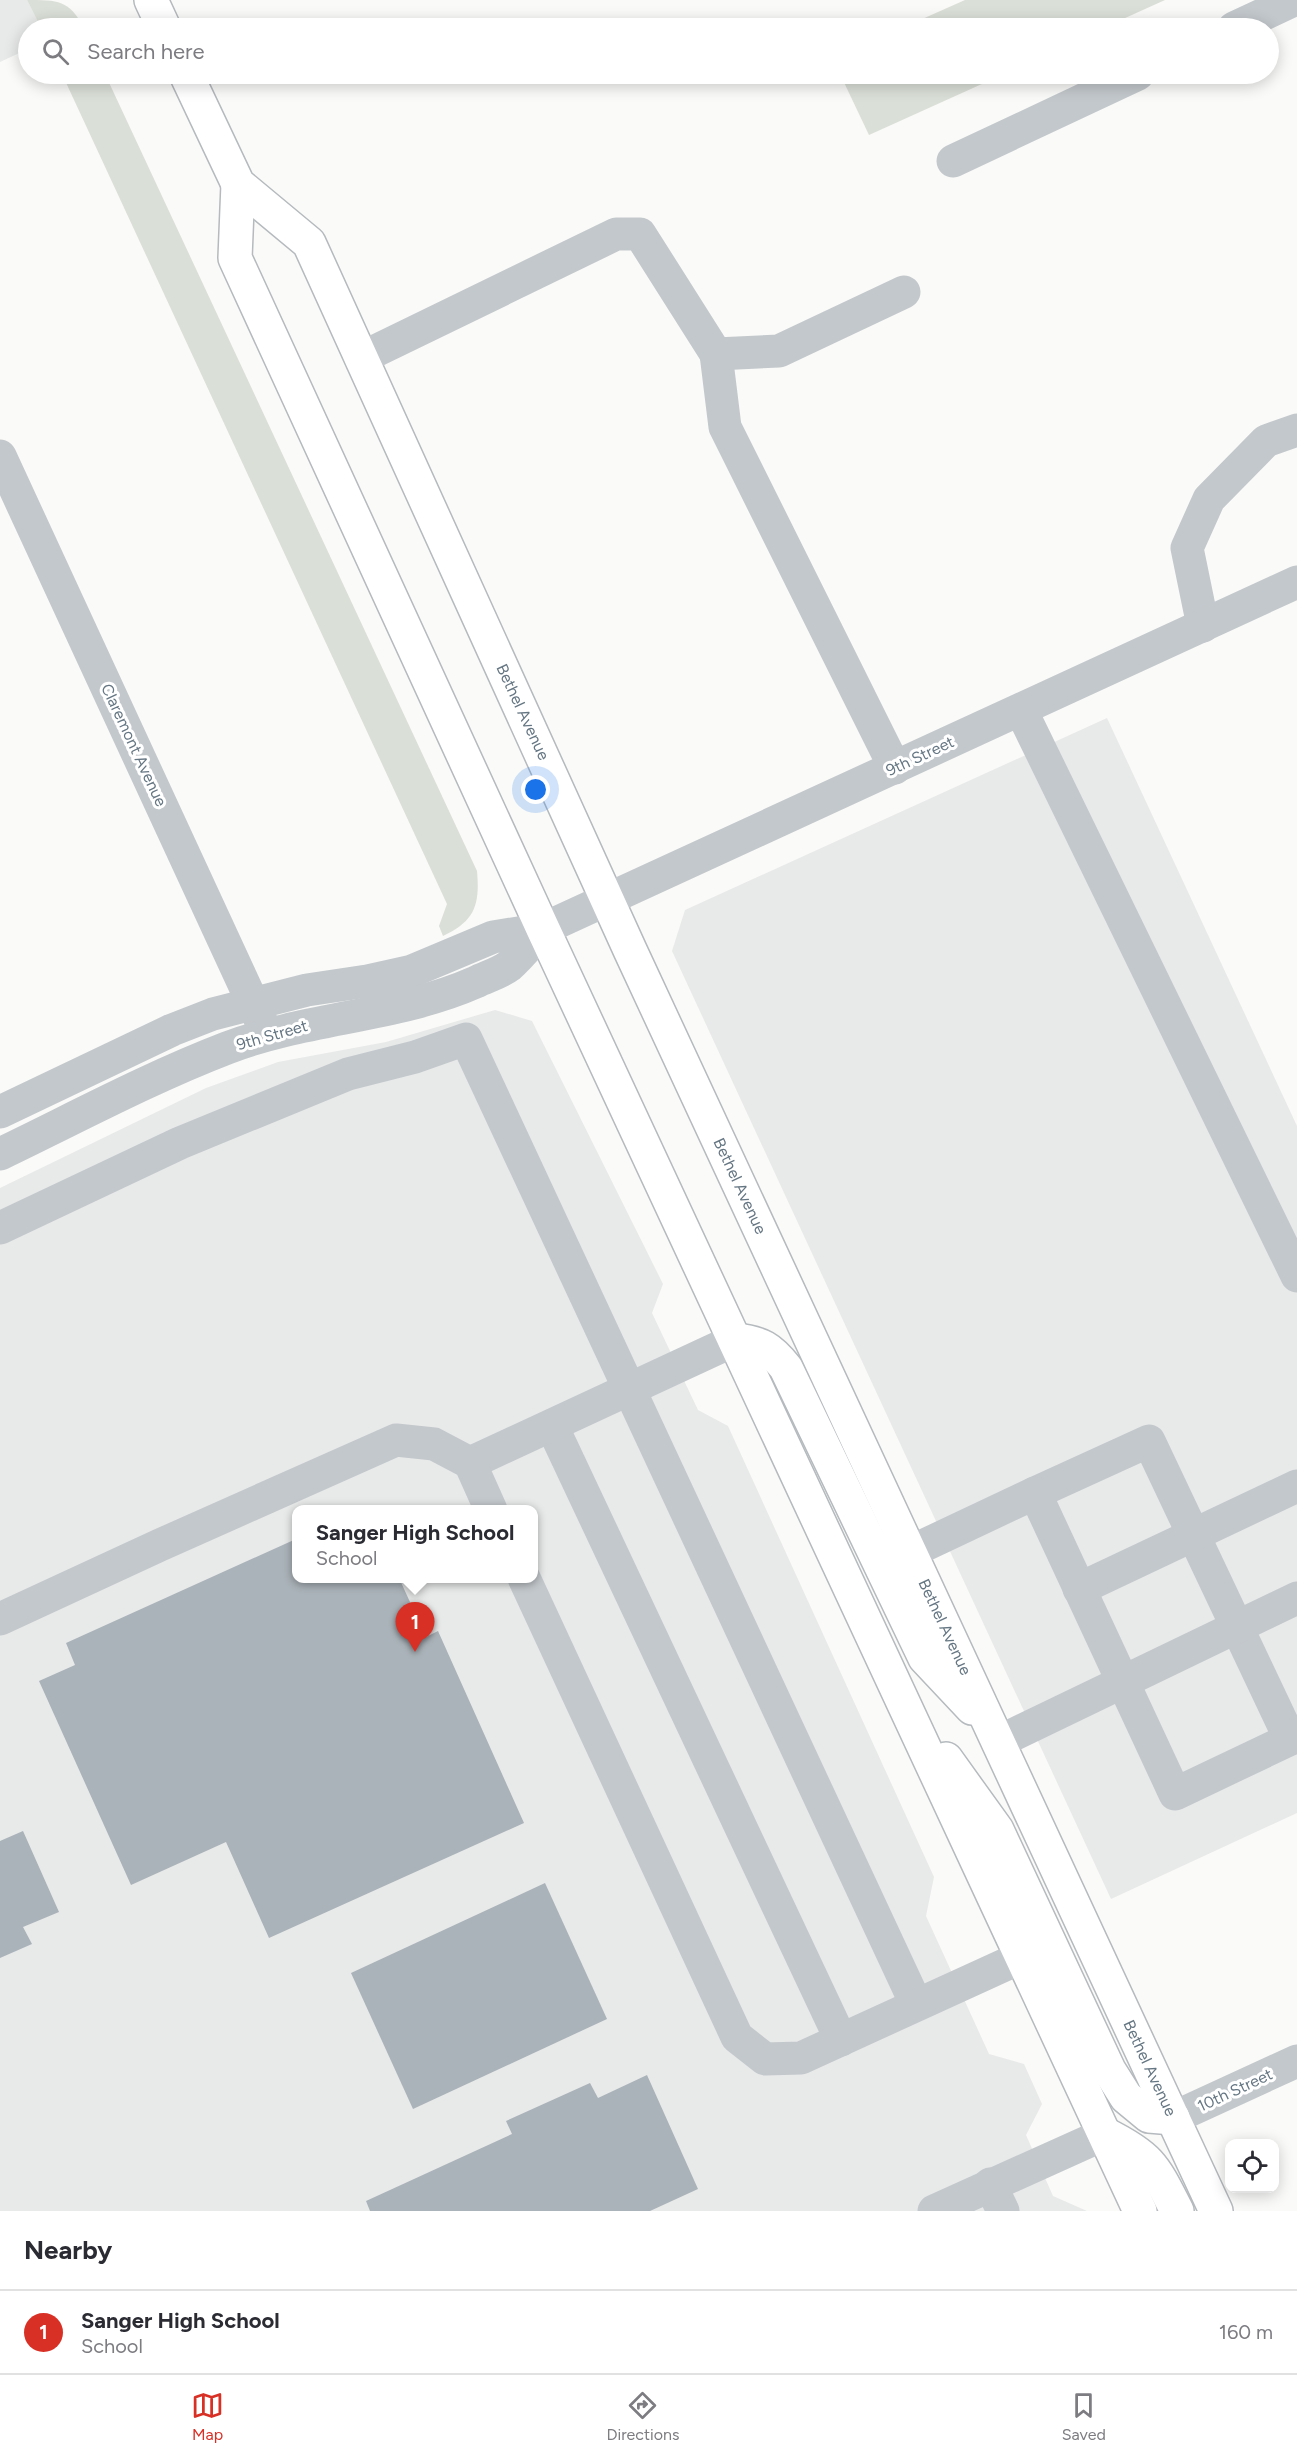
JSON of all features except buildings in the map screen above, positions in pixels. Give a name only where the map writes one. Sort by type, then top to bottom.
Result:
[{"type":"main road","points":[[151,0],[159,18]]},
{"type":"main road","name":"Bethel Avenue","points":[[191,84],[238,184],[309,243],[609,900],[1216,2211]]},
{"type":"main road","name":"Bethel Avenue","points":[[238,184],[235,258],[543,929],[1140,2211]]},
{"type":"main road","points":[[735,1340],[755,1342],[772,1352],[786,1368],[925,1658],[994,1734]]},
{"type":"main road","points":[[912,1719],[956,1771],[997,1830],[1109,2070],[1126,2097],[1149,2116],[1173,2118]]},
{"type":"main road","points":[[1105,2134],[1133,2148],[1148,2160],[1177,2211]]},
{"type":"street","points":[[1255,18],[1294,0]]},
{"type":"street","points":[[953,161],[1117,84]]},
{"type":"street","points":[[361,358],[616,234],[640,234],[716,354],[725,427],[895,768]]},
{"type":"street","points":[[716,354],[779,351],[904,292]]},
{"type":"street","points":[[1203,626],[1188,548],[1209,499],[1266,441],[1297,430]]},
{"type":"street","name":"Claremont Avenue","points":[[0,456],[267,1034]]},
{"type":"street","name":"9th Street","points":[[0,1112],[171,1030],[253,1002],[307,990],[367,981],[412,970],[493,937],[543,929],[1297,582]]},
{"type":"street","points":[[1021,710],[1297,1276]]},
{"type":"street","name":"9th Street","points":[[0,1154],[187,1065],[267,1034],[381,1011],[462,988],[508,967],[543,929]]},
{"type":"street","points":[[0,1228],[180,1143],[348,1074],[415,1057],[466,1039],[916,2004]]},
{"type":"street","points":[[470,1463],[735,1340]]},
{"type":"street","points":[[552,1426],[841,2040]]},
{"type":"street","points":[[0,1619],[396,1440],[434,1444],[470,1463],[489,1505]]},
{"type":"street","points":[[910,1552],[1035,1493],[1149,1441],[1237,1627],[1294,1738],[1175,1794],[1035,1493]]},
{"type":"street","points":[[1079,1588],[1297,1486]]},
{"type":"street","points":[[526,1583],[737,2037],[765,2059],[801,2058],[1022,1957]]},
{"type":"street","points":[[994,1734],[1123,1682],[1297,1598]]},
{"type":"street","name":"10th Street","points":[[1173,2118],[1297,2061]]},
{"type":"street","points":[[934,2211],[996,2198],[1105,2134]]},
{"type":"shaded area","points":[[0,0],[27,0],[36,18],[18,18],[18,54],[0,62]]},
{"type":"shaded area","points":[[27,0],[55,1],[68,7],[78,18],[36,18]]},
{"type":"shaded area","points":[[965,0],[1165,0],[1125,18],[924,18]]},
{"type":"shaded area","points":[[67,84],[110,84],[477,871],[476,903],[473,911],[462,924],[443,936],[439,926],[447,904]]},
{"type":"shaded area","points":[[845,84],[982,84],[869,135]]},
{"type":"shaded area","points":[[1107,718],[1297,1126],[1297,1813],[1111,1899],[672,951],[685,910]]},
{"type":"shaded area","points":[[495,1010],[532,1021],[663,1284],[652,1313],[698,1410],[728,1426],[934,1877],[926,1916],[989,2054],[1024,2064],[1042,2104],[1026,2135],[1053,2196],[1087,2211],[0,2211],[0,1188],[206,1088],[278,1062],[386,1042]]},
{"type":"place","name":"Sanger High School","points":[[415,1652]]}]
